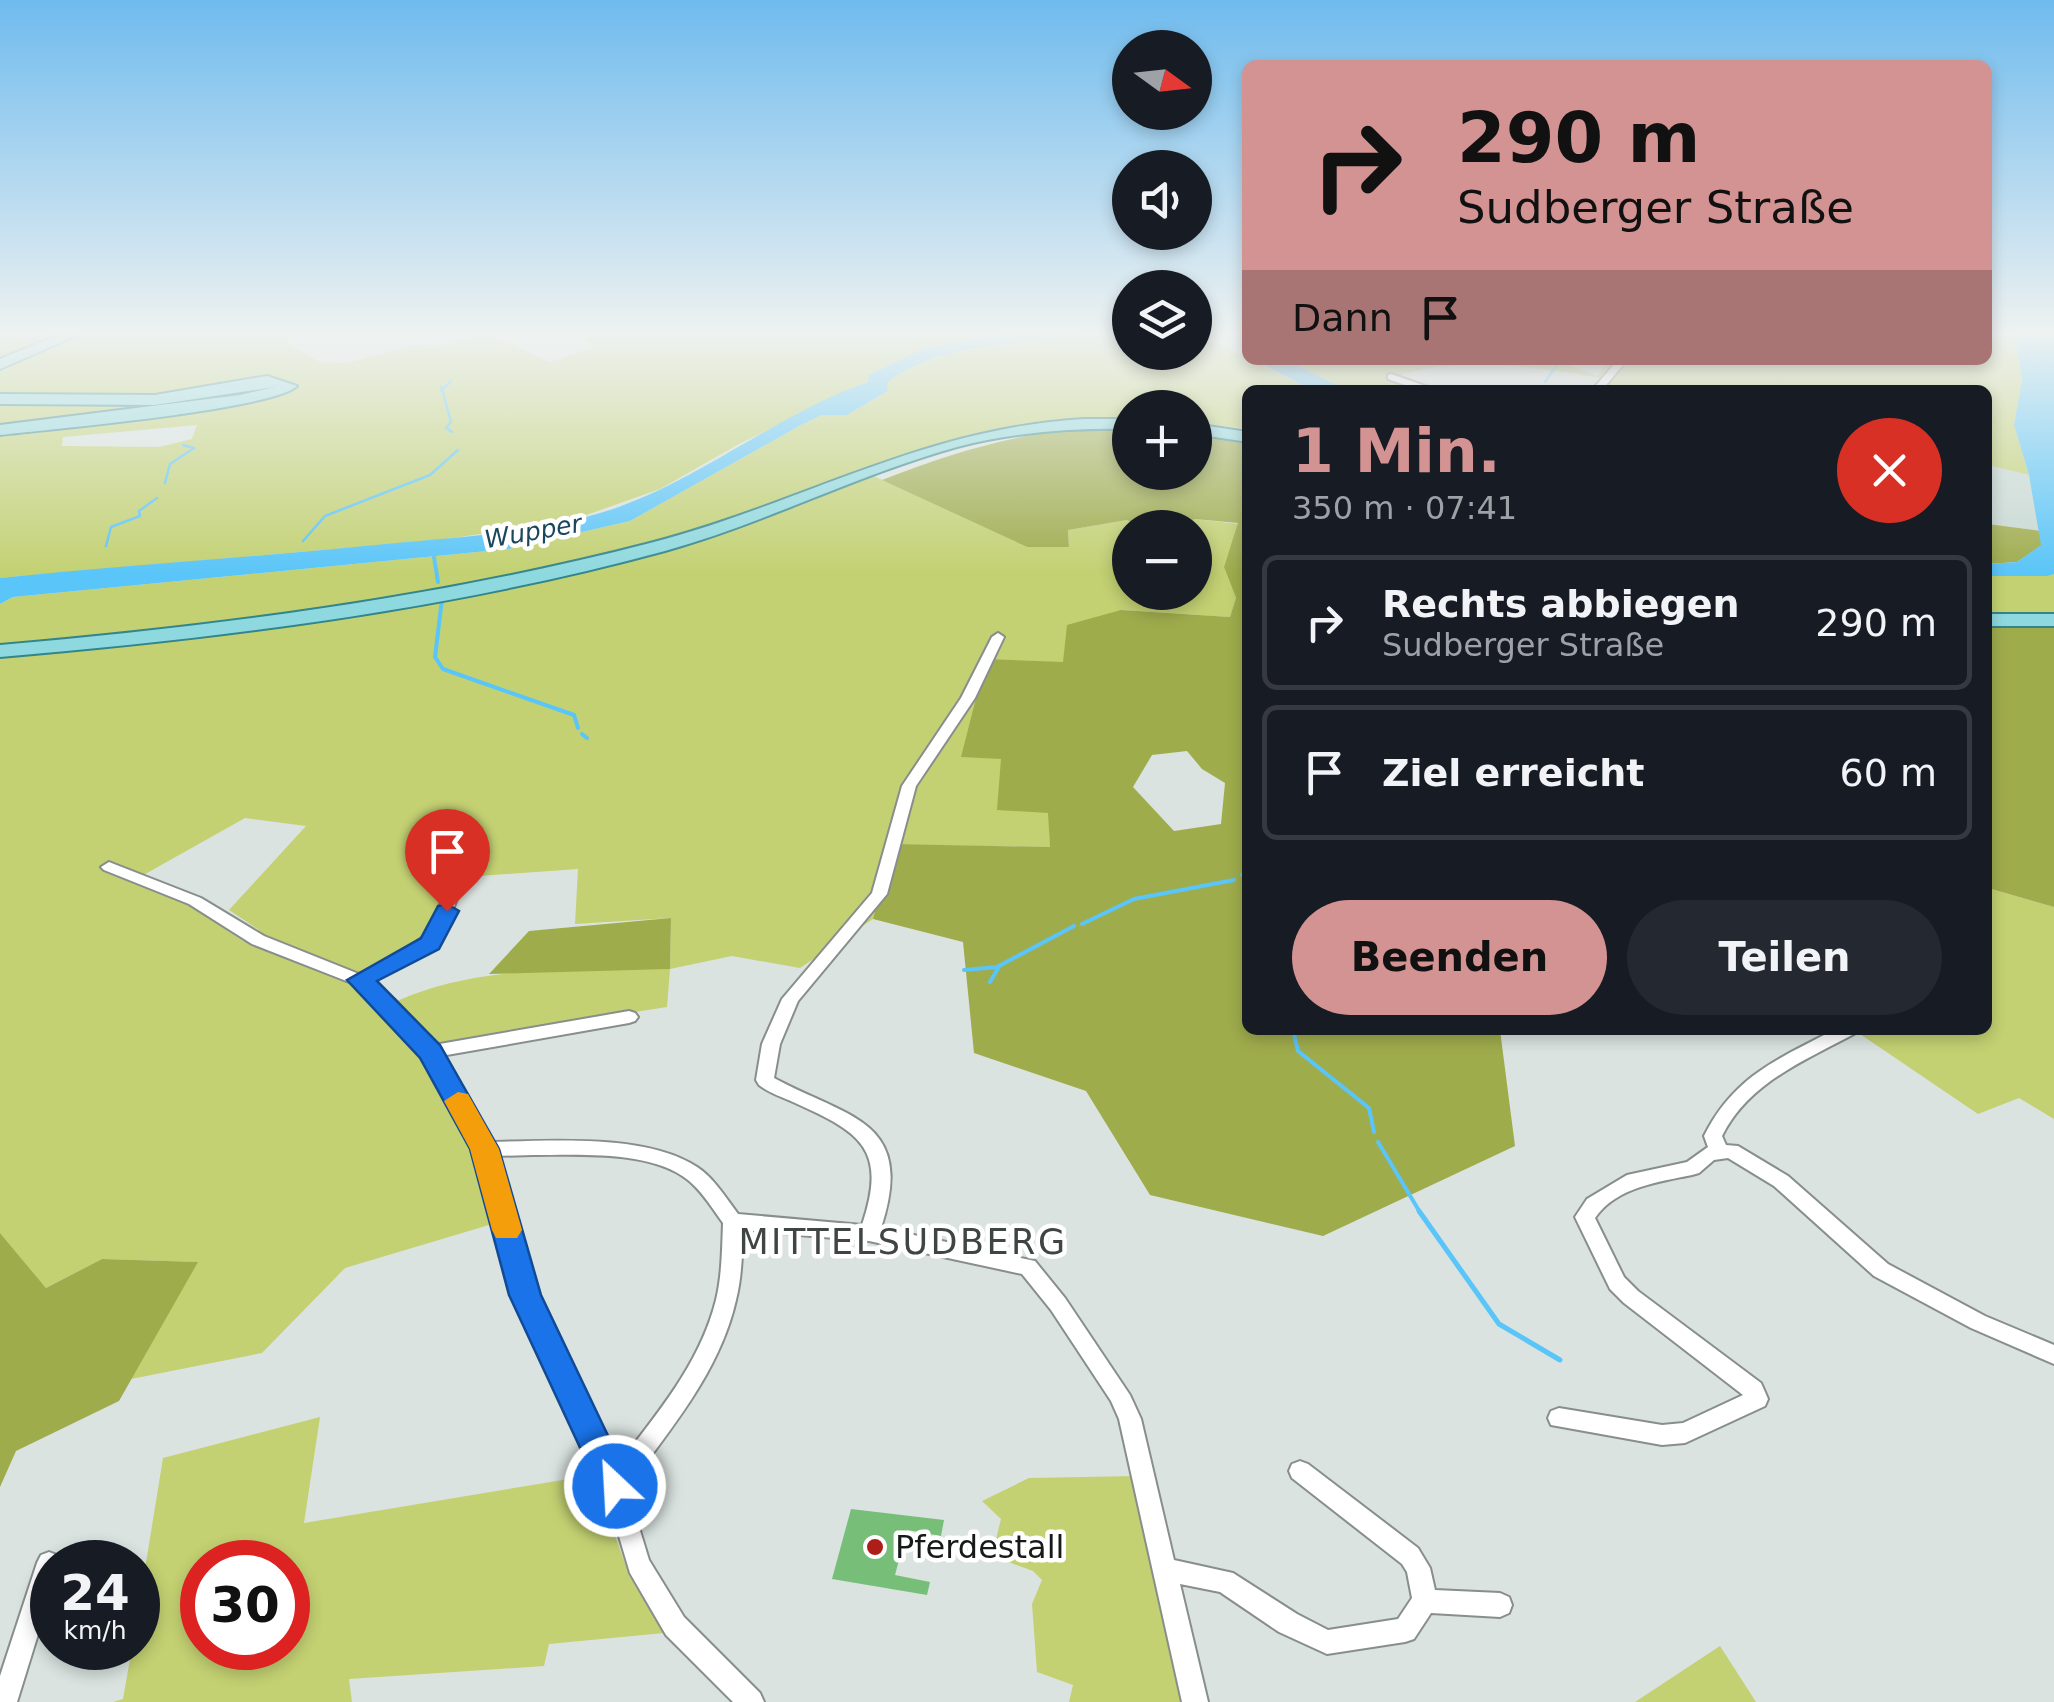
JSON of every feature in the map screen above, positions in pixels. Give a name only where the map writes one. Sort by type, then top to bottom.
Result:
[{"type":"main road","points":[[0,430],[125,414]]},
{"type":"main road","points":[[0,651],[289,618],[528,577],[711,532],[966,440],[1046,426],[1112,424]]},
{"type":"main road","points":[[1212,431],[1242,436]]},
{"type":"main road","points":[[1992,620],[2054,620]]},
{"type":"street","points":[[869,1234],[886,1182],[880,1152],[836,1115],[764,1080],[772,1044],[790,999],[879,894],[909,786],[968,698],[998,637]]},
{"type":"street","points":[[109,867],[195,901],[258,940],[360,980],[390,1006],[430,1052],[484,1149],[525,1295],[615,1486],[638,1565],[676,1626],[751,1702]]},
{"type":"street","points":[[360,980],[430,943],[441,928],[452,892]]},
{"type":"street","points":[[430,1052],[629,1017]]},
{"type":"street","points":[[1719,1151],[1712,1136],[1721,1114],[1736,1096],[1840,1035]]},
{"type":"street","points":[[484,1149],[597,1148],[688,1169],[733,1222],[736,1271],[710,1351],[615,1486]]},
{"type":"street","points":[[1559,1418],[1662,1435],[1684,1433],[1757,1399],[1753,1390],[1631,1297],[1618,1283],[1585,1217],[1594,1204],[1634,1180],[1692,1168],[1719,1151],[1732,1151],[1781,1181],[1882,1270],[1978,1322],[2054,1356]]},
{"type":"street","points":[[733,1222],[869,1234],[1028,1267],[1119,1395],[1144,1475],[1195,1702]]},
{"type":"street","points":[[1164,1570],[1226,1581],[1288,1623],[1327,1642],[1405,1630],[1424,1601],[1418,1568],[1410,1556],[1300,1471]]},
{"type":"street","points":[[1424,1601],[1500,1605]]},
{"type":"street","points":[[4,1702],[30,1622]]},
{"type":"shaded area","points":[[1992,466],[2029,475],[2041,531],[1992,525]]},
{"type":"green space","points":[[0,414],[800,414],[660,489],[572,520],[440,540],[0,578]],"holes":[[[197,425],[192,439],[159,447],[62,446],[63,437]]]},
{"type":"green space","points":[[1112,414],[1112,419],[993,431],[863,471],[1027,547],[1069,546],[1068,530],[1112,523],[1112,610],[1121,610],[1063,662],[1001,759],[1049,813],[1050,847],[890,845],[873,919],[800,968],[732,956],[670,969],[667,1007],[417,1046],[484,1174],[499,1222],[345,1268],[262,1353],[131,1379],[197,1262],[102,1259],[46,1288],[0,1233],[0,604],[13,597],[508,549],[630,521],[822,415]],"holes":[[[245,818],[306,826],[229,910],[259,930],[243,941],[191,906],[131,882]],[[578,869],[575,924],[671,918],[670,969],[557,970],[447,984],[377,1011],[349,982],[428,939],[452,878]]]},
{"type":"green space","points":[[1212,414],[1242,414],[1242,428],[1212,424]]},
{"type":"green space","points":[[1992,414],[2016,414],[2014,425],[2029,475],[1992,466]]},
{"type":"green space","points":[[1081,428],[1112,429],[1112,490],[1212,490],[1212,437],[1242,441],[1242,1035],[1501,1035],[1515,1146],[1323,1236],[1150,1195],[1086,1091],[974,1053],[963,942],[873,919],[890,844],[1050,847],[1048,813],[997,810],[1001,759],[961,757],[986,659],[1063,662],[1067,625],[1121,610],[1230,617],[1236,598],[1224,567],[1238,523],[1212,521],[1212,510],[1112,510],[1112,523],[1068,530],[1069,547],[1027,547],[882,480],[1029,435]],"holes":[[[1187,751],[1202,769],[1225,783],[1221,824],[1174,831],[1133,787],[1152,755]]]},
{"type":"green space","points":[[1212,521],[1239,524],[1224,567],[1236,598],[1230,617],[1121,610],[1212,610]]},
{"type":"green space","points":[[1992,525],[2041,531],[2042,545],[2017,562],[1992,564]]},
{"type":"green space","points":[[2054,574],[2054,616],[1992,616],[1992,576]]},
{"type":"green space","points":[[1992,624],[2054,626],[2054,907],[1992,889]]},
{"type":"green space","points":[[1992,889],[2054,907],[2054,1119],[2019,1098],[1978,1114],[1861,1035],[1992,1035]]},
{"type":"green space","points":[[671,918],[670,969],[489,974],[529,931]]},
{"type":"green space","points":[[0,1233],[46,1288],[102,1259],[198,1262],[119,1401],[16,1451],[0,1487]]},
{"type":"green space","points":[[320,1417],[304,1523],[593,1475],[630,1577],[664,1633],[549,1644],[544,1666],[349,1679],[352,1702],[113,1702],[123,1699],[128,1670],[160,1670],[160,1540],[150,1540],[163,1458]]},
{"type":"green space","points":[[1137,1476],[1187,1702],[1069,1702],[1073,1685],[1037,1672],[1032,1604],[1042,1580],[1033,1571],[992,1556],[1001,1519],[982,1501],[1029,1478]]},
{"type":"green space","points":[[1720,1646],[1756,1702],[1635,1702]]},
{"type":"water","name":"Wupper","points":[[797,414],[848,414],[822,415],[801,425],[630,521],[508,549],[13,597],[0,604],[0,578],[527,529],[610,510],[676,482]]},
{"type":"water","points":[[2016,414],[2054,414],[2054,574],[2047,576],[1992,576],[1992,564],[2017,562],[2041,545],[2029,475],[2014,425]]},
{"type":"building","name":"Pferdestall","points":[[851,1509],[944,1520],[941,1536],[907,1530],[895,1575],[930,1582],[927,1595],[832,1579]]},
{"type":"waterway","points":[[449,414],[451,422],[446,428],[452,432]]},
{"type":"waterway","points":[[165,483],[170,464],[194,448],[183,445]]},
{"type":"waterway","points":[[303,541],[325,516],[430,475],[458,450]]},
{"type":"waterway","points":[[106,546],[111,527],[140,516],[139,511],[157,498]]},
{"type":"waterway","points":[[434,557],[438,582]]},
{"type":"waterway","points":[[442,599],[435,657],[443,669],[574,715],[578,728]]},
{"type":"waterway","points":[[582,734],[587,738]]},
{"type":"waterway","points":[[1082,924],[1134,899],[1234,880]]},
{"type":"waterway","points":[[1000,966],[1074,926]]},
{"type":"waterway","points":[[964,970],[1000,966]]},
{"type":"waterway","points":[[990,982],[1000,966]]},
{"type":"waterway","points":[[1294,1035],[1298,1051],[1369,1108],[1374,1132]]},
{"type":"waterway","points":[[1378,1142],[1420,1213]]},
{"type":"waterway","points":[[1420,1213],[1499,1324],[1560,1360]]},
{"type":"slow traffic","points":[[458,1101],[484,1149],[507,1230]]},
{"type":"place","name":"Pferdestall","points":[[875,1547]]},
{"type":"district","name":"MITTELSUDBERG","points":[[903,1242]]},
{"type":"route","points":[[447,911],[430,943],[360,980],[390,1006],[430,1052],[484,1149],[525,1295],[615,1486]]}]
